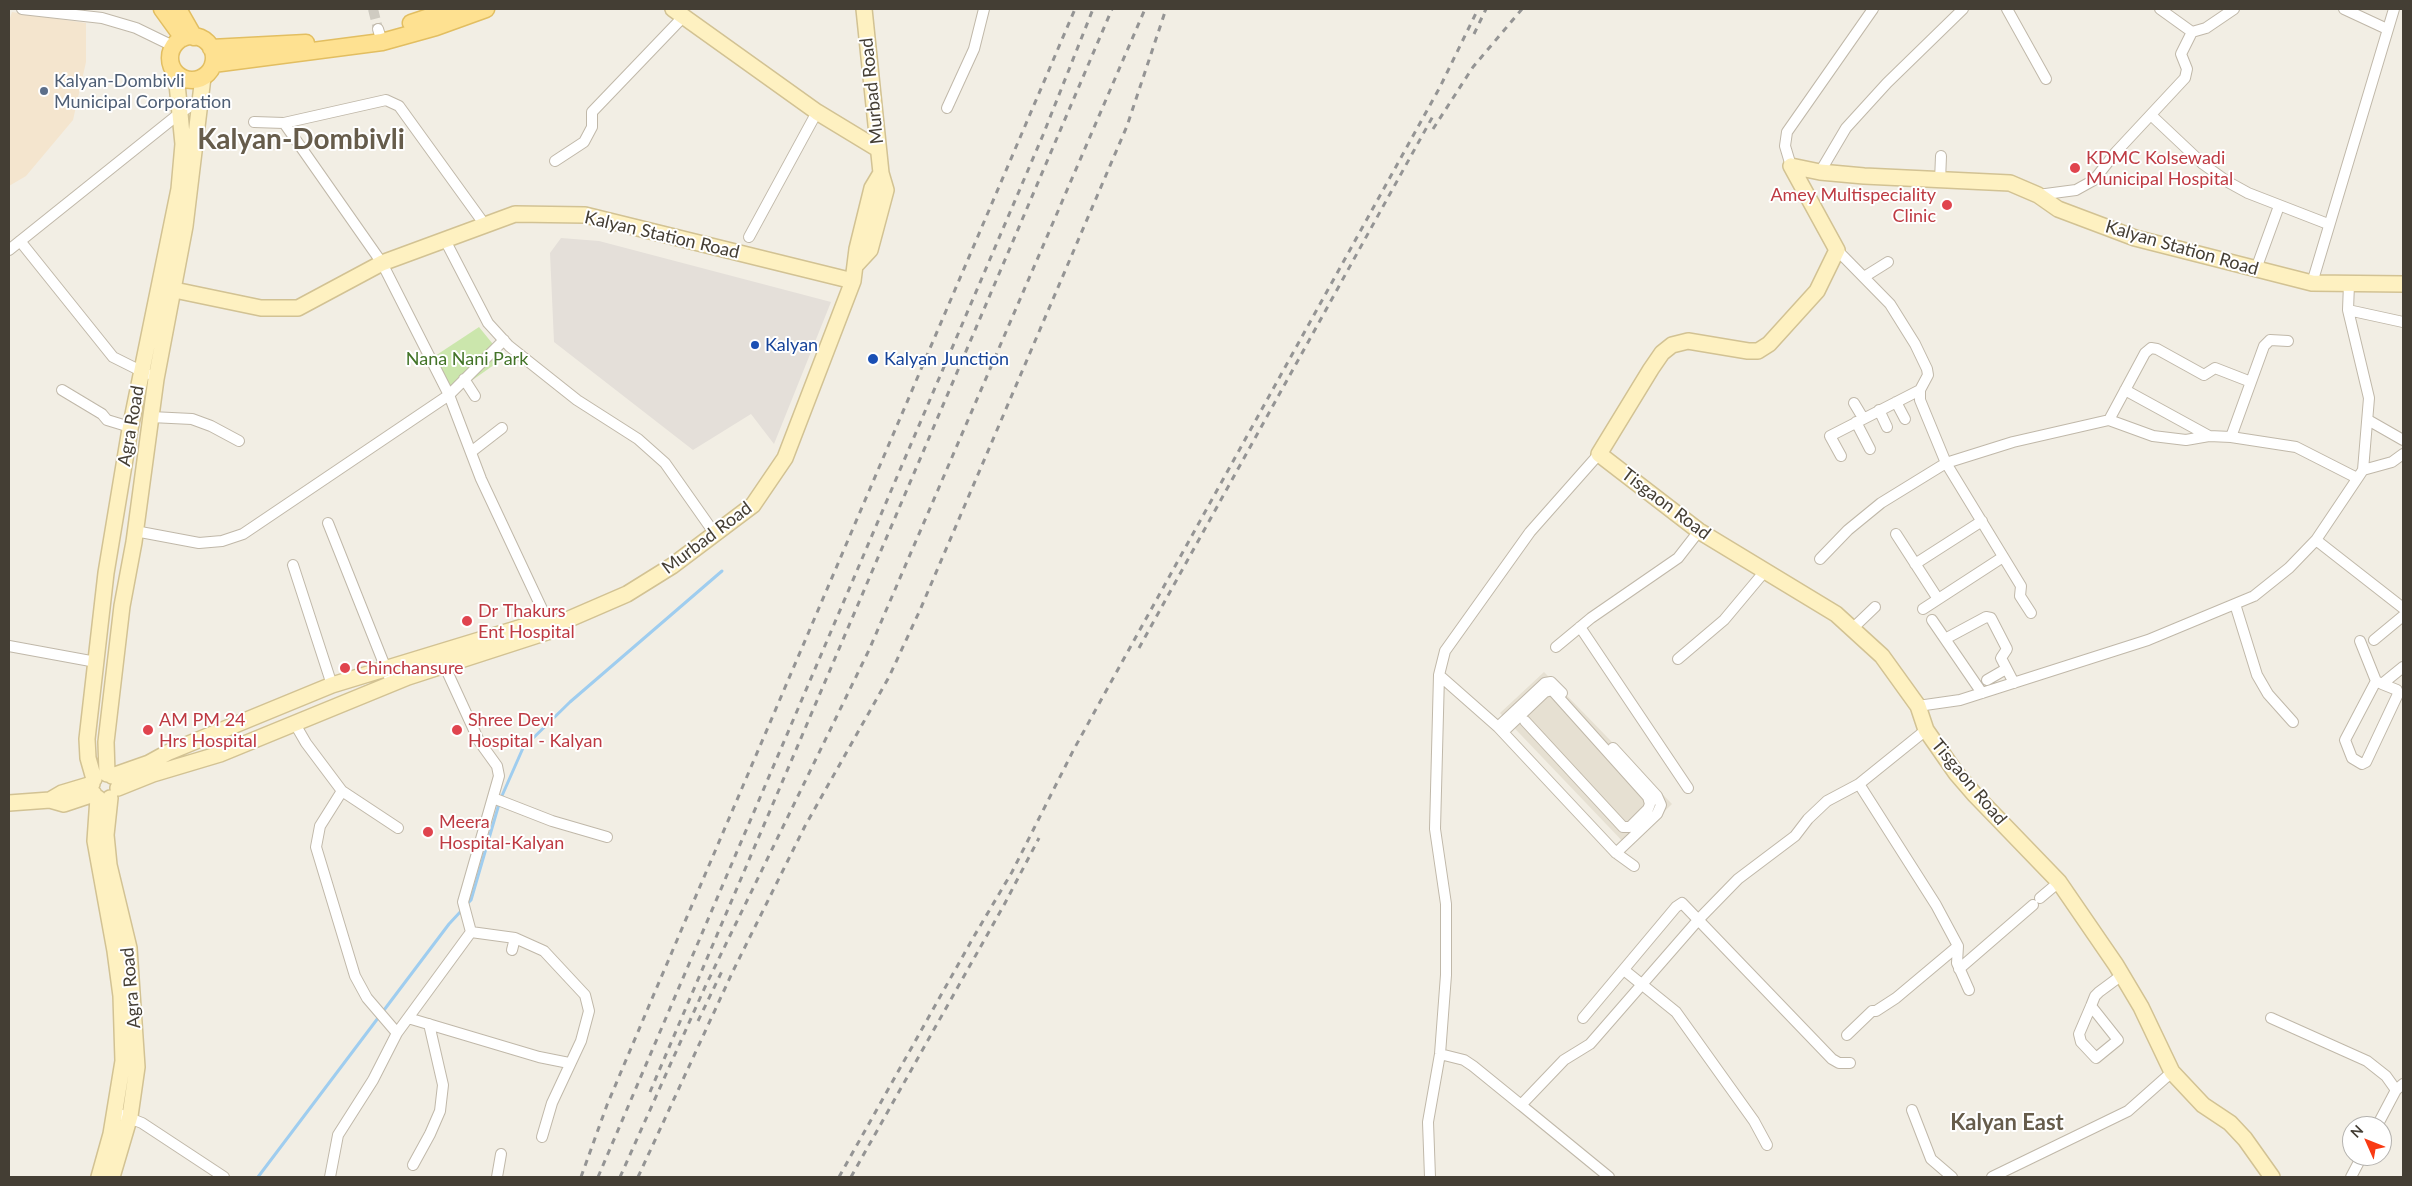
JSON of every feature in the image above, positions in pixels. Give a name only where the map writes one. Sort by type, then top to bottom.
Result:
[{"type":"main road","points":[[162,9],[183,40]]},
{"type":"main road","points":[[178,9],[183,40],[170,64],[176,74],[187,80],[209,63],[312,43],[380,34],[460,12],[486,9]]},
{"type":"main road","points":[[183,40],[204,40],[209,63]]},
{"type":"street","points":[[22,9],[102,18],[183,40]]},
{"type":"street","name":"Murbad Road","points":[[103,786],[153,774],[220,754],[392,684],[445,667],[628,594],[672,566],[753,505],[785,458],[853,281],[857,264],[870,250],[886,190],[881,173],[878,149],[864,9]]},
{"type":"street","points":[[947,108],[974,49],[984,9]]},
{"type":"street","points":[[1873,9],[1787,132],[1785,146],[1791,166],[1837,250],[1890,304],[1927,369],[1928,375],[1920,390],[1920,400],[1946,463],[2021,586],[2020,596],[2031,613]]},
{"type":"street","points":[[1820,172],[1846,128],[1887,83],[1963,9]]},
{"type":"street","points":[[2007,9],[2046,79]]},
{"type":"street","points":[[2160,9],[2192,32]]},
{"type":"street","points":[[2038,195],[2085,187],[2102,171],[2116,152],[2187,73],[2181,54],[2192,32],[2206,28],[2234,9]]},
{"type":"street","points":[[2344,9],[2388,29]]},
{"type":"street","points":[[2312,284],[2328,224],[2394,9]]},
{"type":"street","points":[[555,161],[584,142],[592,127],[592,112],[678,13],[817,112],[878,149]]},
{"type":"street","name":"Agra Road","points":[[99,1177],[111,1134],[123,1061],[121,996],[115,951],[95,841],[103,786],[106,742],[122,606],[151,417],[166,289],[173,253],[179,189],[209,63]]},
{"type":"street","name":"Agra Road","points":[[176,74],[180,113],[189,144]]},
{"type":"street","points":[[9,250],[180,113],[202,98]]},
{"type":"street","points":[[254,122],[284,123],[386,100],[399,106],[485,225]]},
{"type":"street","points":[[749,237],[817,112]]},
{"type":"street","points":[[2151,115],[2203,164],[2228,182],[2279,206],[2328,224]]},
{"type":"street","points":[[284,123],[382,263],[448,395],[471,452],[553,624]]},
{"type":"street","points":[[1940,181],[1941,156]]},
{"type":"street","name":"Kalyan Station Road","points":[[1791,166],[1820,172],[1940,181],[2010,182],[2038,195],[2058,209],[2135,238],[2312,284],[2403,284]]},
{"type":"street","points":[[2256,269],[2279,206]]},
{"type":"street","name":"Kalyan Station Road","points":[[166,289],[261,308],[298,308],[382,263],[515,214],[585,215],[853,281]]},
{"type":"street","points":[[445,240],[488,323],[504,340],[577,400],[638,439],[665,463],[715,534]]},
{"type":"street","points":[[20,241],[113,357],[156,379]]},
{"type":"street","points":[[1430,1177],[1428,1122],[1440,1054],[1446,966],[1446,904],[1436,829],[1439,675],[1445,651],[1530,532],[1599,454],[1662,353],[1672,345],[1688,340],[1748,351],[1758,350],[1769,344],[1817,291],[1837,250]]},
{"type":"street","points":[[1864,277],[1888,262]]},
{"type":"street","points":[[1918,706],[1960,700],[2148,640],[2254,596],[2289,568],[2316,540],[2360,474],[2368,420],[2369,398],[2348,310],[2349,284]]},
{"type":"street","name":"Agra Road","points":[[112,1177],[130,1116],[137,1067],[128,948],[110,865],[103,786],[88,758],[87,739],[106,573],[130,427],[141,371],[166,289]]},
{"type":"street","points":[[2348,310],[2403,322]]},
{"type":"street","points":[[2230,437],[2267,342],[2276,339],[2288,342]]},
{"type":"street","points":[[135,531],[199,543],[222,541],[243,534],[448,395],[504,340]]},
{"type":"street","points":[[2109,420],[2145,353],[2154,348],[2204,375],[2216,368],[2251,382]]},
{"type":"street","points":[[464,379],[475,396]]},
{"type":"street","points":[[62,390],[102,414],[108,420],[130,427]]},
{"type":"street","points":[[1841,456],[1829,437],[1878,410],[1920,390]]},
{"type":"street","points":[[2125,390],[2209,436]]},
{"type":"street","points":[[1896,402],[1905,420]]},
{"type":"street","points":[[1854,403],[1870,450]]},
{"type":"street","points":[[1878,410],[1887,427]]},
{"type":"street","points":[[151,417],[192,419],[211,426],[239,442]]},
{"type":"street","points":[[1820,559],[1848,530],[1881,503],[1946,463],[2013,442],[2109,420],[2153,436],[2186,440],[2209,436],[2230,437],[2296,447],[2360,474],[2392,462],[2403,454]]},
{"type":"street","points":[[2368,420],[2403,440]]},
{"type":"street","points":[[471,452],[502,428]]},
{"type":"street","name":"Tisgaon Road","points":[[1599,454],[1699,531],[1836,614],[1882,656],[1918,706],[1926,730],[1975,796],[2059,882],[2142,1007],[2172,1072],[2203,1105],[2230,1124],[2245,1139],[2272,1177]]},
{"type":"street","points":[[1915,564],[1982,521]]},
{"type":"street","points":[[328,523],[392,684]]},
{"type":"street","points":[[1556,647],[1580,627],[1678,558],[1699,531]]},
{"type":"street","points":[[1896,534],[1938,599]]},
{"type":"street","points":[[2316,540],[2403,608]]},
{"type":"street","points":[[1923,609],[2003,557]]},
{"type":"street","points":[[293,565],[332,685]]},
{"type":"street","points":[[1678,659],[1724,620],[1765,571]]},
{"type":"street","points":[[2235,604],[2257,675],[2268,694],[2293,722]]},
{"type":"street","points":[[1852,629],[1875,607]]},
{"type":"street","points":[[2374,640],[2403,616]]},
{"type":"street","points":[[1945,639],[1986,617],[1992,618],[2007,649],[2001,658],[2014,683]]},
{"type":"street","name":"Murbad Road","points":[[103,786],[169,752],[332,685],[542,620],[553,624]]},
{"type":"street","points":[[1932,620],[1982,693]]},
{"type":"street","points":[[1580,627],[1688,788]]},
{"type":"street","points":[[2360,641],[2379,682],[2397,690],[2398,694],[2366,762],[2362,764],[2352,758],[2345,740],[2379,682],[2403,667]]},
{"type":"street","points":[[9,646],[96,662]]},
{"type":"street","points":[[330,1177],[338,1135],[373,1080],[396,1033],[470,927],[463,902],[499,776],[497,766],[479,741],[445,667]]},
{"type":"street","points":[[1987,680],[2006,669]]},
{"type":"street","points":[[1439,675],[1500,729],[1616,854],[1634,866]]},
{"type":"street","points":[[1500,729],[1540,686],[1548,682],[1554,684],[1660,800],[1660,810],[1657,814],[1616,854]]},
{"type":"street","points":[[1500,729],[1545,692],[1552,690],[1648,797],[1650,804],[1648,809],[1630,827],[1624,827],[1525,721]]},
{"type":"street","points":[[295,724],[306,743],[342,790],[398,828]]},
{"type":"street","points":[[1521,1105],[1564,1060],[1590,1044],[1699,919],[1738,879],[1795,836],[1808,819],[1827,801],[1859,784],[1926,730]]},
{"type":"street","points":[[1859,784],[1936,905],[1958,946],[1956,963],[1969,990]]},
{"type":"street","points":[[9,803],[50,800],[64,804],[103,786]]},
{"type":"street","points":[[342,790],[320,826],[316,847],[355,976],[367,998],[396,1033]]},
{"type":"street","points":[[493,798],[552,821],[607,837]]},
{"type":"street","points":[[1958,969],[2059,882]]},
{"type":"street","points":[[1583,1018],[1680,904],[1684,904],[1832,1060],[1839,1064],[1850,1063]]},
{"type":"street","points":[[470,927],[515,938],[544,951],[585,995],[589,1011],[581,1042],[569,1063],[552,1103],[542,1138]]},
{"type":"street","points":[[512,950],[515,938]]},
{"type":"street","points":[[1847,1034],[1872,1011],[1876,1011],[1896,998],[1958,946]]},
{"type":"street","points":[[1624,970],[1676,1012],[1754,1121],[1767,1145]]},
{"type":"street","points":[[2091,1006],[2118,1040],[2096,1058],[2079,1037],[2091,1006],[2098,992],[2122,975]]},
{"type":"street","points":[[408,1018],[539,1057],[569,1063]]},
{"type":"street","points":[[2271,1018],[2367,1061],[2400,1087],[2383,1116]]},
{"type":"street","points":[[413,1165],[440,1112],[443,1085],[429,1024]]},
{"type":"street","points":[[1440,1054],[1464,1060],[1474,1066],[1609,1177]]},
{"type":"street","points":[[1992,1177],[2128,1111],[2172,1072]]},
{"type":"street","points":[[1912,1110],[1931,1159],[1952,1177]]},
{"type":"street","points":[[114,1112],[130,1116],[224,1177]]},
{"type":"street","points":[[498,1177],[501,1154]]},
{"type":"shaded area","name":"Kalyan-Dombivli Municipal Corporation","points":[[12,12],[86,23],[86,62],[73,120],[26,176],[9,186],[9,21]]},
{"type":"shaded area","points":[[561,238],[599,241],[831,302],[774,444],[751,414],[693,450],[554,342],[550,253]]},
{"type":"shaded area","points":[[1544,672],[1672,804],[1628,847],[1500,713]]},
{"type":"green space","name":"Nana Nani Park","points":[[479,327],[501,354],[501,360],[454,393],[435,356]]},
{"type":"waterway","points":[[501,798],[523,748],[570,702],[722,571]]},
{"type":"waterway","points":[[466,905],[471,900],[499,804]]},
{"type":"waterway","points":[[258,1177],[449,924],[462,910]]},
{"type":"tunnel","points":[[373,9],[378,29]]},
{"type":"railway","points":[[581,1177],[607,1105],[1075,9]]},
{"type":"railway","points":[[598,1177],[1043,135],[1093,9]]},
{"type":"railway","points":[[650,1092],[1112,9]]},
{"type":"railway","points":[[620,1177],[705,987],[869,650],[1145,9]]},
{"type":"railway","points":[[638,1177],[733,971],[805,826],[889,677],[920,610],[1127,126],[1166,9]]},
{"type":"railway","points":[[839,1177],[1012,872],[1074,749],[1440,87],[1478,9]]},
{"type":"railway","points":[[1474,34],[1486,9]]},
{"type":"railway","points":[[1433,129],[1473,67],[1522,9]]},
{"type":"railway","points":[[1139,648],[1433,116]]},
{"type":"railway","points":[[851,1177],[1004,905],[1039,838]]},
{"type":"railway","points":[[698,1021],[723,969]]},
{"type":"place","name":"Kalyan-Dombivli Municipal Corporation","points":[[44,91]]},
{"type":"place","name":"KDMC Kolsewadi Municipal Hospital","points":[[2075,168]]},
{"type":"place","name":"Amey Multispeciality Clinic","points":[[1947,205]]},
{"type":"place","name":"Kalyan","points":[[755,345]]},
{"type":"place","name":"Kalyan Junction","points":[[873,359]]},
{"type":"place","name":"Dr Thakurs Ent Hospital","points":[[467,621]]},
{"type":"place","name":"Chinchansure","points":[[345,668]]},
{"type":"place","name":"AM PM 24 Hrs Hospital","points":[[148,730]]},
{"type":"place","name":"Shree Devi Hospital - Kalyan","points":[[457,730]]},
{"type":"place","name":"Meera Hospital-Kalyan","points":[[428,832]]},
{"type":"district","name":"Kalyan-Dombivli","points":[[301,140]]},
{"type":"district","name":"Kalyan East","points":[[2007,1123]]}]
